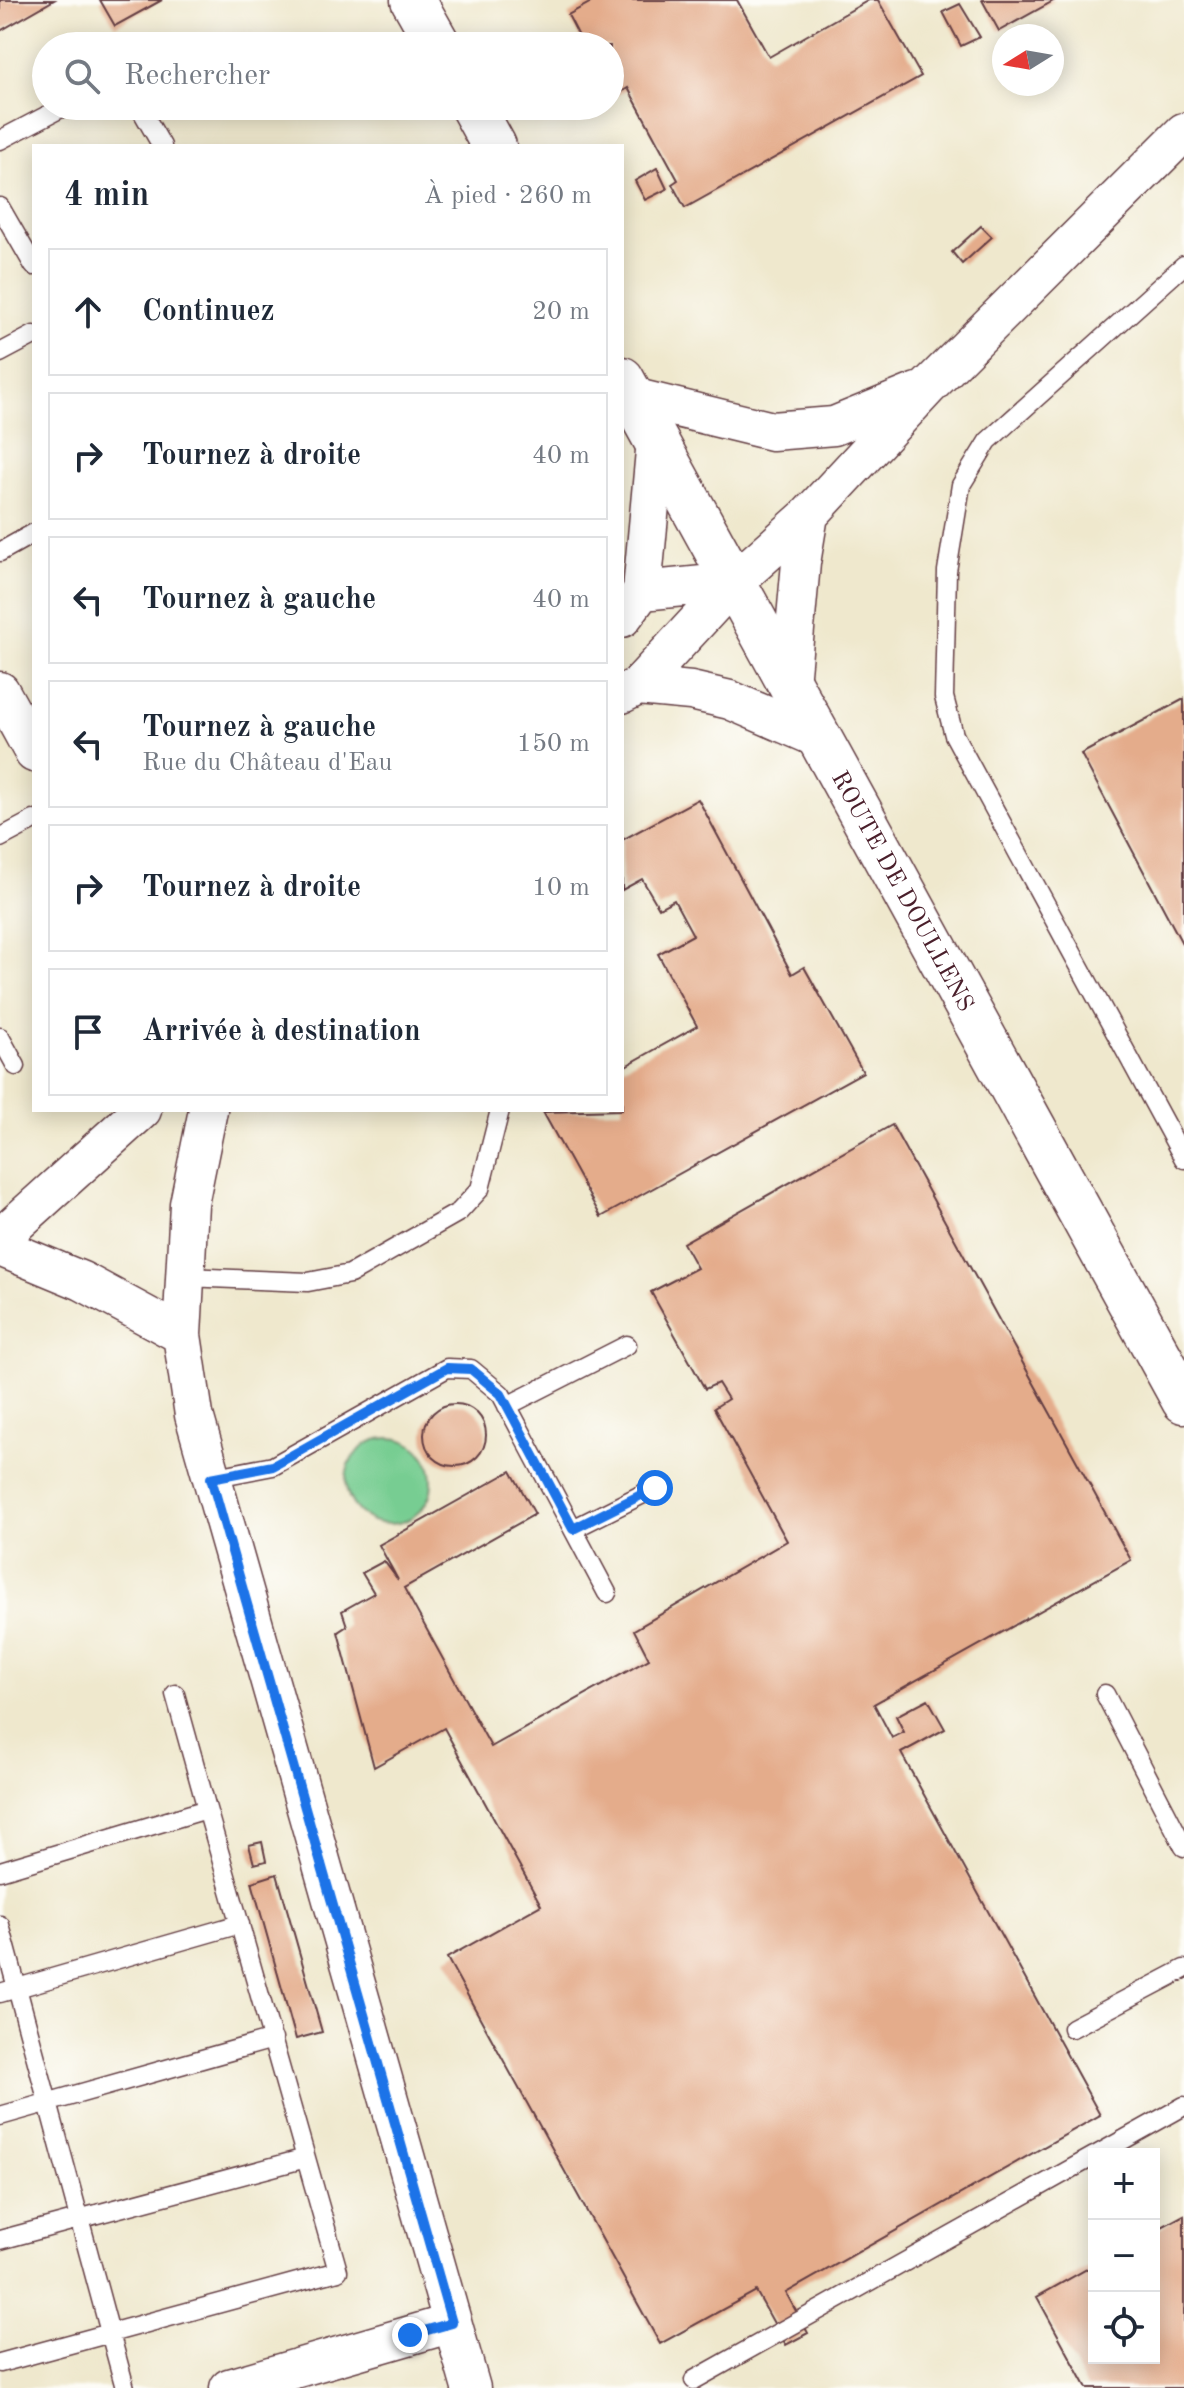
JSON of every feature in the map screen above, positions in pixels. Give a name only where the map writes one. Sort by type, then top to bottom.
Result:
[{"type":"street","points":[[413,0],[431,32]]},
{"type":"street","points":[[480,120],[493,144]]},
{"type":"street","points":[[630,690],[734,582],[809,515],[927,388],[1183,136]]},
{"type":"street","points":[[627,388],[772,431],[834,426],[927,388]]},
{"type":"street","name":"ROUTE DE DOULLENS","points":[[627,388],[1184,1401]]},
{"type":"street","points":[[656,440],[632,604],[734,582]]},
{"type":"street","points":[[790,684],[809,515]]},
{"type":"street","points":[[630,690],[691,691],[730,700],[820,739]]},
{"type":"street","points":[[0,691],[32,749]]},
{"type":"street","points":[[0,1238],[140,1112]]},
{"type":"street","points":[[208,1112],[189,1204],[182,1335],[194,1415],[471,2388]]},
{"type":"street","points":[[0,1247],[82,1281],[182,1335]]},
{"type":"street","points":[[229,2388],[452,2323]]},
{"type":"lane","points":[[0,140],[38,120]]},
{"type":"lane","points":[[147,120],[161,144]]},
{"type":"lane","points":[[0,207],[32,263]]},
{"type":"lane","points":[[1184,265],[988,441],[961,485],[947,571],[944,697],[954,735],[1184,1159]]},
{"type":"lane","points":[[0,353],[32,336]]},
{"type":"lane","points":[[0,552],[32,534]]},
{"type":"lane","points":[[0,838],[32,821]]},
{"type":"lane","points":[[0,1037],[16,1066]]},
{"type":"lane","points":[[185,1277],[308,1282],[350,1274],[459,1212],[480,1189],[499,1112]]},
{"type":"lane","points":[[507,1406],[627,1345]]},
{"type":"lane","points":[[211,1478],[273,1466],[447,1368],[471,1369],[501,1394],[607,1593]]},
{"type":"lane","points":[[573,1529],[655,1488]]},
{"type":"lane","points":[[0,2363],[338,2271],[175,1694]]},
{"type":"lane","points":[[1105,1694],[1184,1847]]},
{"type":"lane","points":[[0,1871],[207,1809]]},
{"type":"lane","points":[[9,1991],[240,1924]]},
{"type":"lane","points":[[0,1925],[9,1991],[48,2103],[125,2388]]},
{"type":"lane","points":[[1072,2028],[1184,1969]]},
{"type":"lane","points":[[0,2116],[273,2039]]},
{"type":"lane","points":[[1109,2148],[1184,2106]]},
{"type":"lane","points":[[0,2240],[306,2158]]},
{"type":"lane","points":[[694,2380],[1088,2159]]},
{"type":"green space","points":[[389,1438],[413,1445],[425,1457],[432,1481],[425,1505],[413,1517],[389,1524],[365,1517],[353,1505],[346,1481],[353,1457],[365,1445]]},
{"type":"building","points":[[0,0],[54,0],[0,31]]},
{"type":"building","points":[[100,0],[162,0],[115,26]]},
{"type":"building","points":[[595,0],[737,0],[769,57],[869,0],[878,0],[921,76],[685,208],[672,184],[678,180],[628,88],[624,90],[624,32],[577,32],[568,15]]},
{"type":"building","points":[[982,0],[1055,0],[1012,24],[995,24]]},
{"type":"building","points":[[960,4],[980,37],[961,46],[943,12]]},
{"type":"building","points":[[657,168],[667,189],[645,200],[635,181]]},
{"type":"building","points":[[981,226],[992,237],[962,264],[952,252]]},
{"type":"building","points":[[1184,699],[1184,947],[1081,754]]},
{"type":"building","points":[[698,799],[792,974],[804,967],[863,1072],[601,1217],[543,1112],[624,1112],[624,1067],[697,1026],[658,954],[693,935],[674,900],[659,908],[642,879],[624,889],[624,839]]},
{"type":"building","points":[[892,1125],[1131,1560],[874,1704],[892,1738],[904,1732],[896,1716],[928,1699],[945,1729],[901,1753],[1100,2115],[786,2293],[808,2333],[786,2345],[756,2291],[660,2344],[447,1958],[541,1905],[444,1728],[374,1767],[338,1632],[347,1626],[342,1611],[374,1593],[362,1573],[384,1561],[398,1580],[379,1545],[511,1471],[535,1514],[404,1588],[491,1747],[649,1659],[634,1630],[787,1541],[714,1408],[728,1399],[718,1383],[705,1389],[651,1292],[697,1268],[683,1243]]},
{"type":"building","points":[[455,1404],[477,1413],[486,1435],[477,1457],[455,1466],[433,1457],[424,1435],[433,1413]]},
{"type":"building","points":[[262,1842],[266,1861],[254,1864],[249,1845]]},
{"type":"building","points":[[277,1874],[322,2032],[296,2039],[252,1882]]},
{"type":"building","points":[[1184,2215],[1184,2388],[1087,2388],[1037,2297],[1088,2268],[1088,2364],[1160,2364],[1160,2228]]},
{"type":"route","points":[[410,2335],[452,2323],[211,1478],[273,1466],[447,1368],[471,1369],[501,1394],[573,1529],[655,1488]]}]
